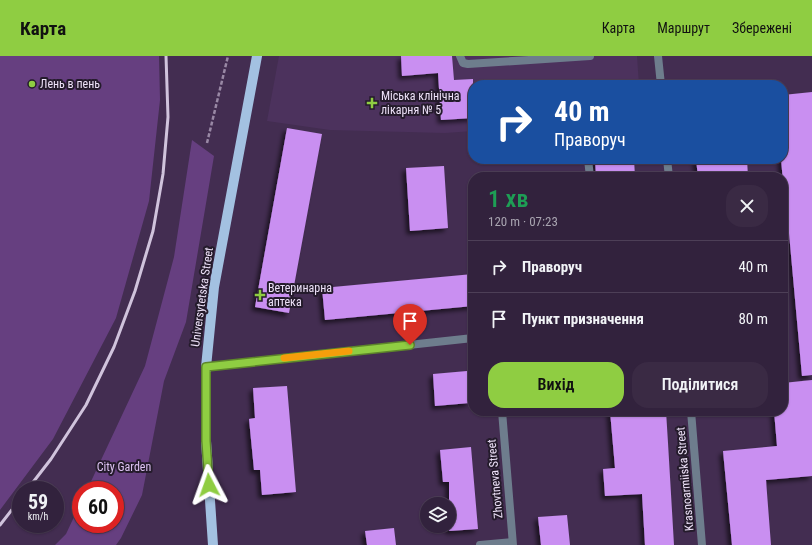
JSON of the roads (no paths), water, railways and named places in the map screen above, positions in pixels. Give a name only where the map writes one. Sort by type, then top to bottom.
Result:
[{"type":"main road","name":"Universytetska Street","points":[[213,545],[206,441],[206,367],[214,287],[257,56]]},
{"type":"street","points":[[460,56],[462,63],[468,64],[524,58],[590,56]]},
{"type":"street","points":[[658,56],[660,80]]},
{"type":"street","points":[[206,367],[468,339]]},
{"type":"street","name":"Zhovtneva Street","points":[[502,416],[513,544]]},
{"type":"street","name":"Krasnoarmiiska Street","points":[[691,416],[702,545]]},
{"type":"street","points":[[480,545],[513,544]]},
{"type":"railway","points":[[34,481],[51,459],[86,405],[114,347],[135,291],[153,231],[163,174],[168,117],[166,56]]},
{"type":"railway","points":[[0,525],[12,510]]},
{"type":"place","name":"Лень в пень","points":[[32,84]]},
{"type":"place","name":"Міська клінічна лікарня № 5","points":[[372,103]]},
{"type":"place","name":"Ветеринарна аптека","points":[[260,295]]},
{"type":"park label","name":"City Garden","points":[[124,467]]}]
